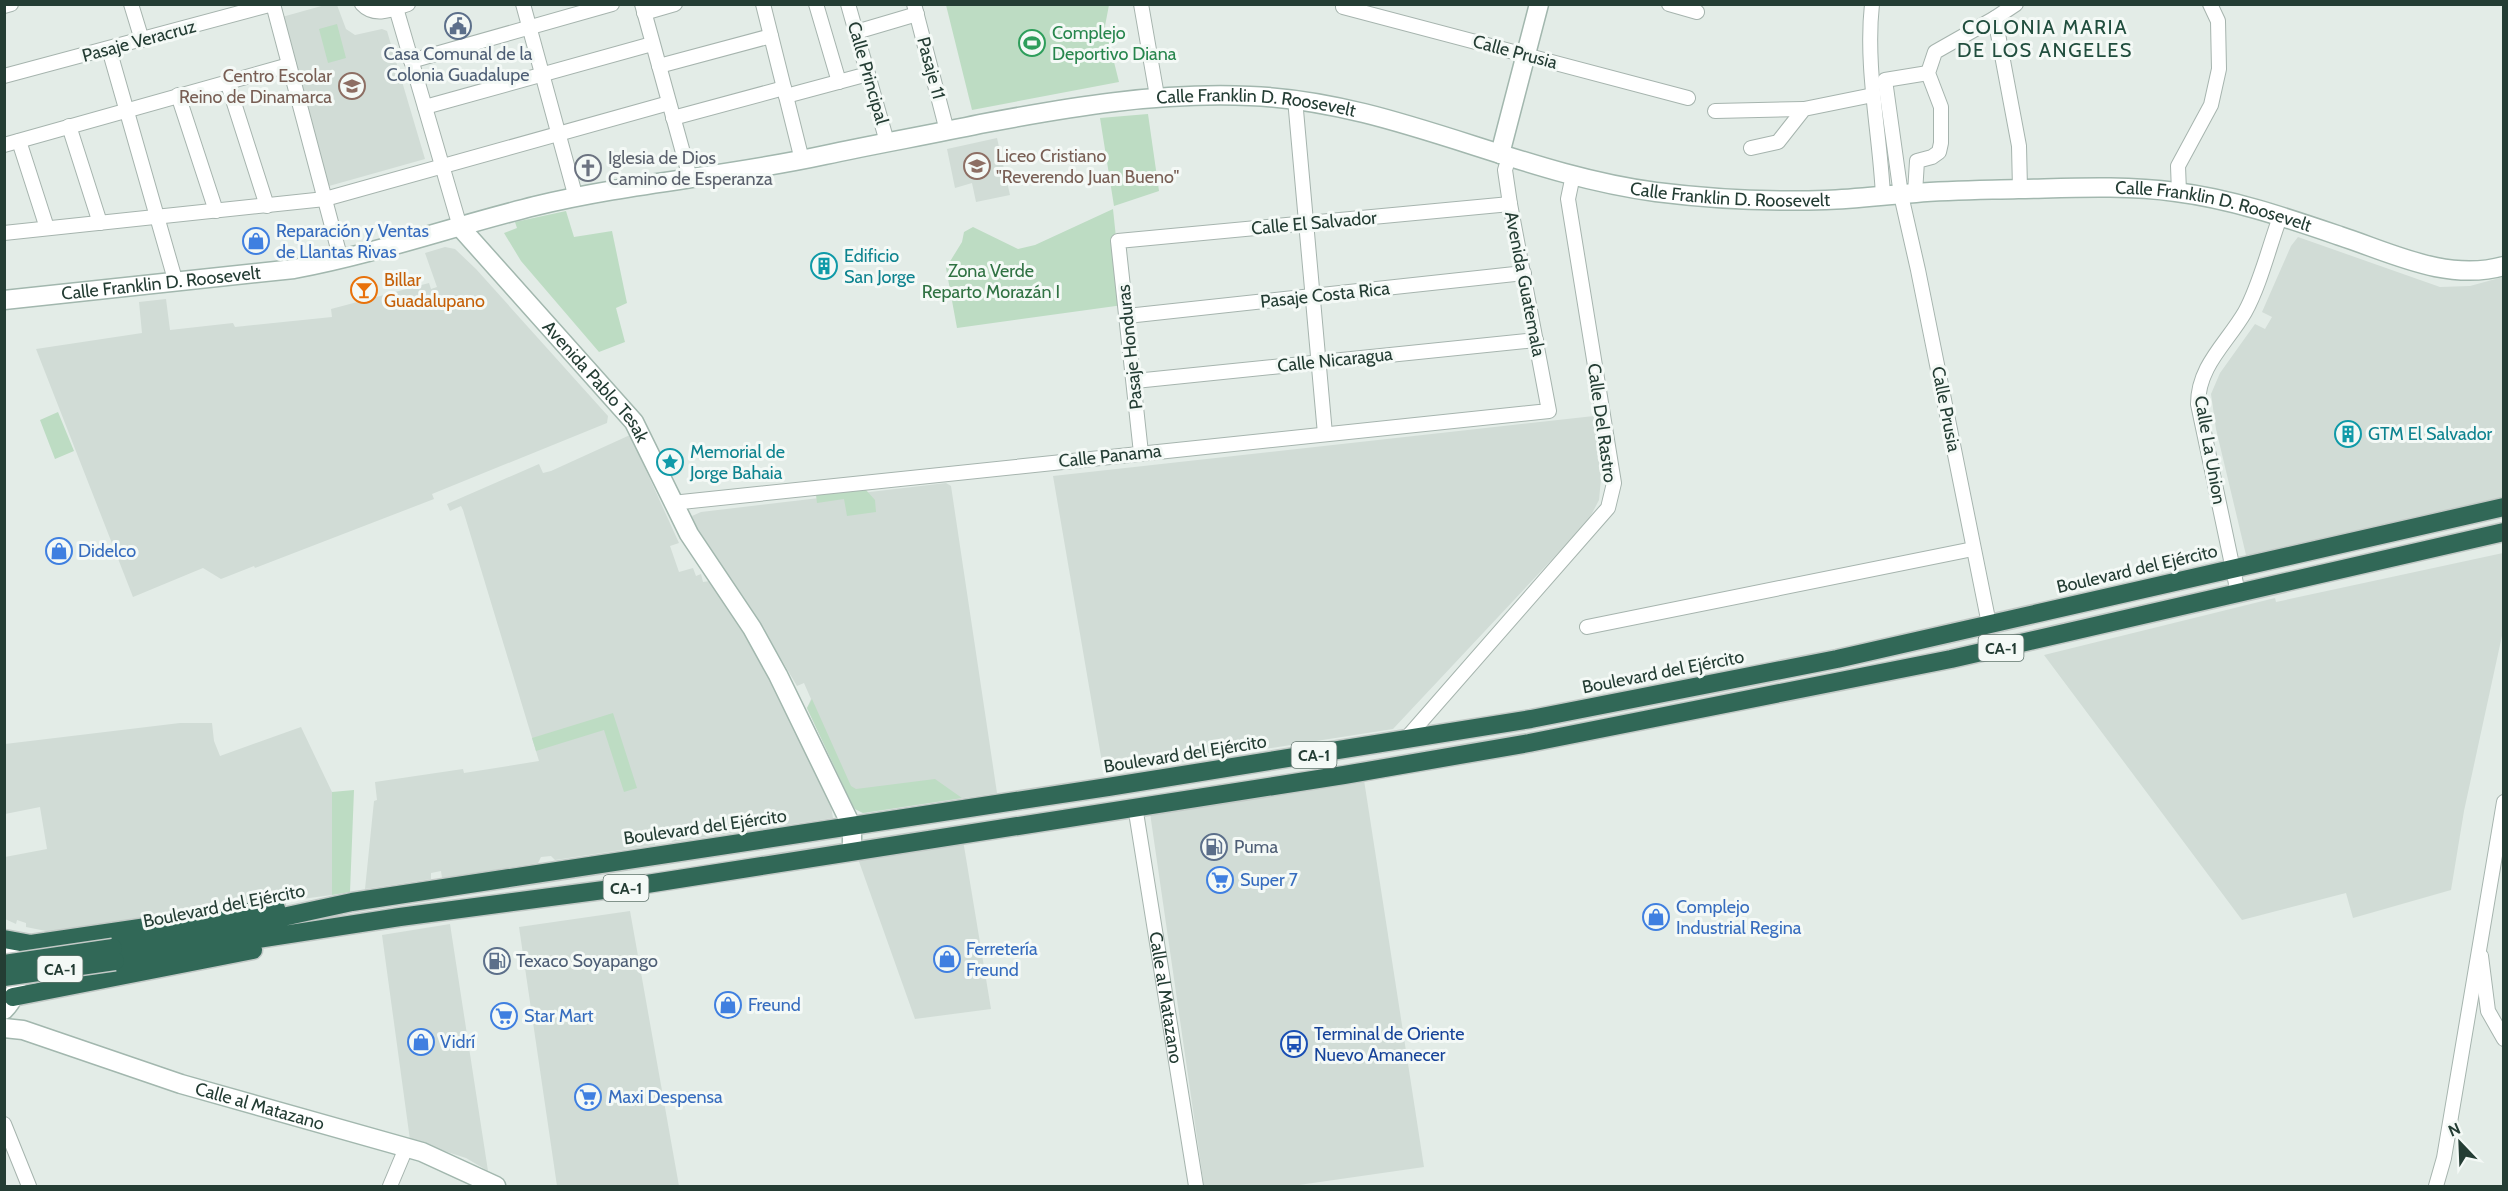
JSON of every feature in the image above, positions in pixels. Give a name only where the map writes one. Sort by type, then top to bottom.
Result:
[{"type":"highway","name":"Boulevard del Ejército","points":[[4,977],[352,902],[1362,748],[1714,685],[2504,507]]},
{"type":"highway","name":"Boulevard del Ejército","points":[[4,964],[114,954],[634,886],[1344,775],[1534,742],[1951,659],[2504,532]]},
{"type":"highway","points":[[2251,565],[2242,570],[2240,577],[2246,586],[2258,589]]},
{"type":"highway","points":[[2179,582],[2189,586],[2193,595],[2183,606]]},
{"type":"highway","points":[[1531,719],[1523,727],[1523,734],[1534,742]]},
{"type":"highway","points":[[1495,725],[1506,731],[1509,738],[1506,743],[1496,748]]},
{"type":"highway","points":[[1135,807],[1137,797],[1151,789],[1336,761],[1362,748]]},
{"type":"highway","points":[[667,853],[657,860],[655,867],[659,875],[671,880]]},
{"type":"highway","points":[[633,858],[642,861],[648,870],[647,876],[634,886]]},
{"type":"highway","points":[[4,941],[31,944],[329,900],[352,902]]},
{"type":"highway","points":[[9,1005],[334,934],[400,917]]},
{"type":"main road","points":[[1504,156],[1525,55],[1539,4]]},
{"type":"main road","name":"Calle Franklin D. Roosevelt","points":[[5,300],[294,269],[340,260],[536,206],[802,160],[1073,106],[1156,96],[1247,95],[1295,99],[1367,112],[1504,156],[1574,175],[1649,191],[1743,199],[1827,200],[1908,194],[2086,187],[2179,192],[2246,206],[2344,237],[2409,262],[2460,270],[2485,271],[2504,266]]},
{"type":"main road","name":"Avenida Pablo Tesak","points":[[460,227],[634,422],[688,534],[752,628],[778,675],[852,827],[852,851]]},
{"type":"main road","points":[[4,941],[15,960],[18,979],[9,1005],[23,1030]]},
{"type":"main road","name":"Calle al Matazano","points":[[4,1028],[23,1030],[181,1084],[406,1148],[473,1174],[496,1186]]},
{"type":"street","points":[[4,6],[11,4]]},
{"type":"street","points":[[131,4],[142,40]]},
{"type":"street","points":[[273,4],[340,260]]},
{"type":"street","name":"Pasaje Veracruz","points":[[4,76],[273,4]]},
{"type":"street","points":[[362,4],[379,13],[402,6]]},
{"type":"street","points":[[523,4],[576,198]]},
{"type":"street","points":[[411,61],[612,4]]},
{"type":"street","points":[[675,4],[643,9],[690,178]]},
{"type":"street","points":[[763,4],[802,160]]},
{"type":"street","points":[[816,4],[839,82]]},
{"type":"street","name":"Calle Principal","points":[[848,4],[887,142]]},
{"type":"street","points":[[1141,4],[1156,96]]},
{"type":"street","points":[[1669,4],[1697,12]]},
{"type":"street","points":[[1872,4],[1870,26],[1882,196]]},
{"type":"street","points":[[1897,163],[1917,161],[1932,157],[1939,152],[1941,107],[1928,73],[1935,52],[2016,4]]},
{"type":"street","points":[[2179,192],[2178,166],[2211,105],[2219,69],[2218,21],[2210,4]]},
{"type":"street","name":"Avenida Pablo Tesak","points":[[402,6],[411,61],[460,227]]},
{"type":"street","name":"Calle Prusia","points":[[1343,7],[1688,98]]},
{"type":"street","points":[[856,32],[915,9]]},
{"type":"street","name":"Pasaje 11","points":[[915,9],[947,131]]},
{"type":"street","points":[[1995,18],[2019,146],[2020,189]]},
{"type":"street","points":[[659,66],[771,36]]},
{"type":"street","points":[[425,107],[652,44]]},
{"type":"street","points":[[109,49],[176,283]]},
{"type":"street","points":[[4,145],[289,65]]},
{"type":"street","points":[[1908,194],[1897,163],[1885,80],[1928,73]]},
{"type":"street","points":[[673,118],[868,74]]},
{"type":"street","points":[[227,81],[267,206]]},
{"type":"street","points":[[178,95],[216,211]]},
{"type":"street","points":[[1716,111],[1804,109],[1874,95]]},
{"type":"street","points":[[1295,99],[1325,434]]},
{"type":"street","points":[[4,233],[325,199],[669,103]]},
{"type":"street","points":[[1751,148],[1778,142],[1804,109]]},
{"type":"street","points":[[69,126],[100,223]]},
{"type":"street","points":[[19,141],[47,228]]},
{"type":"street","name":"Avenida Guatemala","points":[[1504,156],[1510,204],[1549,411]]},
{"type":"street","points":[[1908,194],[1917,161]]},
{"type":"street","name":"Calle Del Rastro","points":[[1404,741],[1608,507],[1614,483],[1568,200],[1574,175]]},
{"type":"street","name":"Calle Prusia","points":[[1908,194],[1921,281],[1989,624]]},
{"type":"street","name":"Calle El Salvador","points":[[1118,240],[1510,204]]},
{"type":"street","name":"Calle La Union","points":[[2238,593],[2198,404],[2198,390],[2202,375],[2245,311],[2280,217]]},
{"type":"street","name":"Pasaje Honduras","points":[[1118,240],[1141,453]]},
{"type":"street","name":"Pasaje Costa Rica","points":[[1127,316],[1524,273]]},
{"type":"street","name":"Calle Nicaragua","points":[[1135,381],[1536,340]]},
{"type":"street","name":"Calle Panama","points":[[672,503],[1549,411]]},
{"type":"street","points":[[1587,627],[1973,549]]},
{"type":"street","points":[[2436,1186],[2444,1158],[2504,802]]},
{"type":"street","name":"Calle al Matazano","points":[[1135,807],[1196,1186]]},
{"type":"street","points":[[2479,942],[2488,1011],[2504,1039]]},
{"type":"street","points":[[4,1124],[29,1186]]},
{"type":"street","points":[[390,1186],[406,1148]]},
{"type":"shaded area","name":"Centro Escolar Reino de Dinamarca","points":[[325,5],[337,5],[346,29],[355,35],[382,29],[387,31],[425,159],[329,186],[282,17]]},
{"type":"shaded area","name":"Liceo Cristiano \"Reverendo Juan Bueno\"","points":[[997,138],[1010,195],[976,202],[972,183],[955,188],[947,149]]},
{"type":"shaded area","points":[[2298,237],[2440,287],[2470,286],[2503,277],[2503,497],[2250,556],[2246,555],[2216,429],[2211,394],[2220,373],[2255,324],[2265,329],[2272,317],[2262,312],[2291,246]]},
{"type":"shaded area","points":[[445,247],[455,249],[476,269],[608,416],[607,423],[432,494],[434,499],[255,568],[254,566],[221,579],[203,568],[133,597],[36,349],[142,333],[139,302],[166,299],[170,330],[233,323],[235,327],[332,317],[331,309],[429,283],[431,289],[437,287],[425,253]]},
{"type":"shaded area","points":[[1594,416],[1601,479],[1599,500],[1588,521],[1393,729],[1104,774],[1053,476]]},
{"type":"shaded area","points":[[630,435],[679,543],[670,546],[679,572],[693,568],[696,576],[701,574],[703,582],[710,581],[747,638],[779,697],[831,806],[833,818],[672,842],[667,829],[654,834],[655,845],[555,860],[551,856],[541,857],[538,863],[442,878],[441,871],[431,873],[431,879],[365,889],[374,801],[377,800],[375,782],[463,769],[464,773],[539,761],[463,510],[461,506],[450,511],[447,504],[539,464],[543,473],[551,471]]},
{"type":"shaded area","points":[[946,483],[951,486],[997,793],[863,813],[855,809],[851,802],[807,708],[811,699],[804,683],[797,686],[754,613],[695,526],[692,516],[701,512]]},
{"type":"shaded area","points":[[2503,553],[2503,631],[2464,811],[2451,890],[2353,918],[2346,893],[2242,920],[2044,655],[2275,598],[2276,602]]},
{"type":"shaded area","points":[[180,723],[212,723],[214,741],[220,756],[301,727],[332,792],[332,895],[59,931],[26,927],[26,923],[17,920],[16,924],[5,919],[5,857],[47,849],[40,807],[5,814],[5,744]]},
{"type":"shaded area","name":"Terminal de Oriente Nuevo Amanecer","points":[[1364,780],[1424,1167],[1292,1186],[1204,1186],[1150,813]]},
{"type":"shaded area","points":[[963,840],[991,1009],[915,1019],[857,856]]},
{"type":"shaded area","points":[[630,911],[679,1186],[557,1186],[519,927]]},
{"type":"shaded area","points":[[450,924],[488,1171],[466,1158],[410,1140],[382,935]]},
{"type":"green space","name":"Complejo Deportivo Diana","points":[[946,5],[1109,5],[1105,26],[1119,82],[972,110]]},
{"type":"green space","points":[[337,24],[346,58],[328,63],[319,29]]},
{"type":"green space","points":[[1148,114],[1159,191],[1114,206],[1100,118]]},
{"type":"green space","name":"Zona Verde Reparto Morazán I","points":[[1113,209],[1123,305],[957,328],[946,268],[962,242],[964,232],[973,227],[1018,249],[1035,245]]},
{"type":"green space","points":[[566,211],[574,237],[612,231],[627,303],[616,308],[625,342],[599,352],[521,261],[504,233],[517,228],[515,222]]},
{"type":"green space","points":[[58,412],[74,451],[55,459],[40,420]]},
{"type":"green space","points":[[866,490],[875,500],[876,512],[847,516],[844,499],[817,503],[816,495]]},
{"type":"green space","points":[[812,699],[851,786],[856,789],[935,779],[962,798],[863,813],[855,809],[807,708]]},
{"type":"green space","points":[[613,713],[637,788],[624,792],[604,730],[536,751],[532,738]]},
{"type":"green space","points":[[354,790],[350,892],[332,895],[332,792]]},
{"type":"place","name":"Casa Comunal de la Colonia Guadalupe","points":[[458,26]]},
{"type":"place","name":"Complejo Deportivo Diana","points":[[1032,43]]},
{"type":"place","name":"Centro Escolar Reino de Dinamarca","points":[[352,86]]},
{"type":"place","name":"Liceo Cristiano \"Reverendo Juan Bueno\"","points":[[977,166]]},
{"type":"place","name":"Iglesia de Dios Camino de Esperanza","points":[[588,168]]},
{"type":"place","name":"Reparación y Ventas de Llantas Rivas","points":[[256,241]]},
{"type":"place","name":"Edificio San Jorge","points":[[824,266]]},
{"type":"place","name":"Billar Guadalupano","points":[[364,290]]},
{"type":"place","name":"GTM El Salvador","points":[[2348,434]]},
{"type":"place","name":"Memorial de Jorge Bahaia","points":[[670,462]]},
{"type":"place","name":"Didelco","points":[[59,551]]},
{"type":"place","name":"Puma","points":[[1214,847]]},
{"type":"place","name":"Super 7","points":[[1220,880]]},
{"type":"place","name":"Complejo Industrial Regina","points":[[1656,917]]},
{"type":"place","name":"Ferretería Freund","points":[[947,959]]},
{"type":"place","name":"Texaco Soyapango","points":[[497,961]]},
{"type":"place","name":"Freund","points":[[728,1005]]},
{"type":"place","name":"Star Mart","points":[[504,1016]]},
{"type":"place","name":"Vidrí","points":[[421,1042]]},
{"type":"place","name":"Terminal de Oriente Nuevo Amanecer","points":[[1294,1044]]},
{"type":"place","name":"Maxi Despensa","points":[[588,1097]]},
{"type":"district","name":"COLONIA MARIA DE LOS ANGELES","points":[[2045,38]]}]
